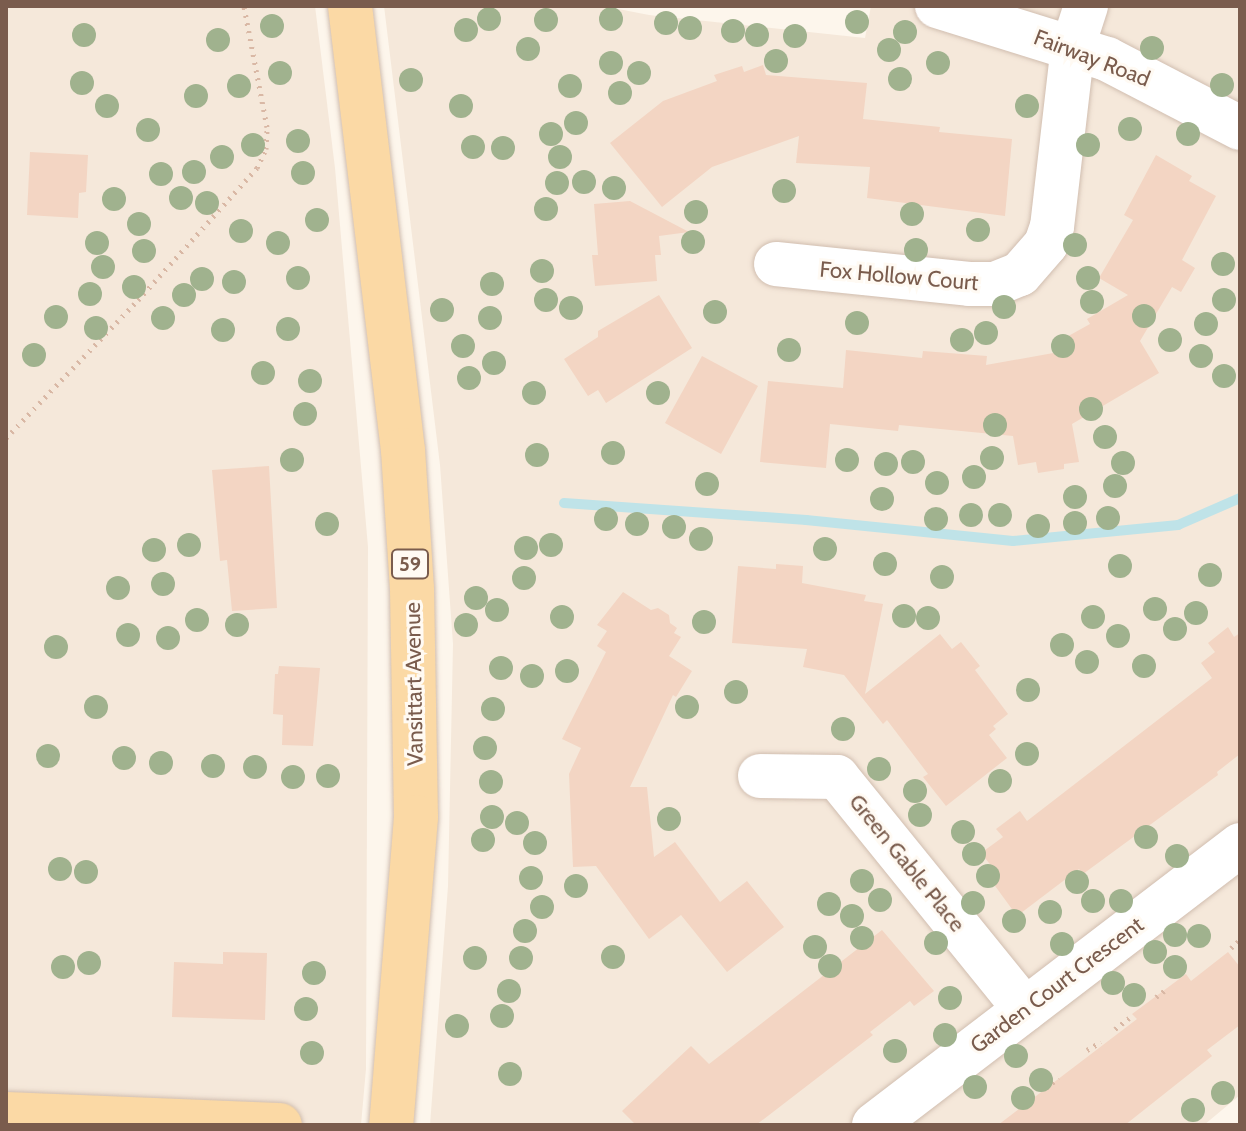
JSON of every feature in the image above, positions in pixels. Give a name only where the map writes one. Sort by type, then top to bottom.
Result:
[{"type":"main road","name":"Vansittart Avenue","points":[[350,6],[403,450],[412,589],[416,817],[391,1125]]},
{"type":"main road","points":[[6,1114],[280,1125]]},
{"type":"street","name":"Fairway Road","points":[[937,6],[1080,26],[1153,80],[1240,128]]},
{"type":"street","name":"Fox Hollow Court","points":[[776,264],[969,284],[995,284],[1020,274],[1046,244],[1052,227],[1080,26]]},
{"type":"street","name":"Green Gable Place","points":[[760,776],[837,777],[1025,1009]]},
{"type":"street","name":"Garden Court Crescent","points":[[874,1125],[1240,845]]},
{"type":"path","points":[[6,438],[128,311],[257,168],[266,149],[267,127],[244,6]]},
{"type":"path","points":[[1231,948],[1240,940]]},
{"type":"path","points":[[1156,997],[1168,988]]},
{"type":"path","points":[[1115,1029],[1129,1018]]},
{"type":"path","points":[[1087,1050],[1101,1042]]},
{"type":"path","points":[[1046,1088],[1058,1078]]},
{"type":"shaded area","points":[[6,6],[315,6],[335,168],[368,547],[366,1069],[361,1125],[6,1125]]},
{"type":"shaded area","points":[[384,6],[603,6],[649,15],[865,38],[871,6],[1240,6],[1240,1095],[1204,1125],[430,1125],[448,886],[453,644],[440,465]]},
{"type":"building","points":[[763,65],[766,75],[867,83],[863,119],[940,127],[939,132],[1012,139],[1005,216],[867,198],[870,167],[796,163],[799,136],[712,167],[662,207],[610,143],[663,101],[717,81],[714,75],[742,66],[744,72]]},
{"type":"building","points":[[30,152],[88,155],[86,192],[79,193],[78,218],[27,215]]},
{"type":"building","points":[[1156,155],[1192,176],[1189,181],[1216,196],[1182,260],[1195,268],[1181,292],[1172,287],[1140,341],[1159,373],[1072,424],[1079,462],[1064,464],[1064,469],[1038,473],[1036,462],[1018,465],[1013,436],[899,425],[898,431],[830,424],[826,468],[760,462],[768,381],[843,388],[846,350],[922,358],[923,351],[987,356],[986,365],[1070,350],[1063,339],[1090,324],[1087,319],[1128,295],[1099,278],[1133,220],[1124,215]]},
{"type":"building","points":[[630,201],[689,232],[659,236],[661,255],[655,255],[657,281],[595,286],[592,255],[598,255],[594,204]]},
{"type":"building","points":[[659,295],[692,348],[606,403],[598,390],[588,396],[564,359],[598,337],[598,331]]},
{"type":"building","points":[[702,356],[758,386],[721,454],[665,423]]},
{"type":"building","points":[[269,466],[277,608],[232,611],[227,560],[220,561],[212,470]]},
{"type":"building","points":[[776,564],[803,566],[802,583],[866,595],[864,601],[883,604],[865,694],[940,634],[952,649],[961,642],[980,666],[975,670],[1008,714],[993,726],[996,729],[989,735],[1007,758],[946,806],[923,777],[928,774],[887,720],[883,724],[844,675],[803,667],[807,649],[732,643],[738,566],[776,569]]},
{"type":"building","points":[[623,592],[651,610],[658,608],[669,615],[670,623],[677,628],[674,633],[681,637],[669,656],[692,671],[676,697],[673,695],[630,787],[647,787],[654,857],[675,842],[720,902],[747,881],[784,927],[727,972],[681,915],[649,939],[596,866],[573,867],[569,774],[581,748],[562,739],[606,652],[597,646],[607,631],[597,625]]},
{"type":"building","points":[[1228,627],[1234,637],[1240,633],[1240,754],[1217,772],[1218,775],[1083,874],[1079,869],[1017,916],[990,879],[997,873],[981,853],[1003,837],[996,829],[1020,811],[1027,821],[1212,678],[1201,663],[1215,652],[1208,643]]},
{"type":"building","points":[[279,666],[320,668],[313,746],[282,745],[283,715],[273,714],[275,674],[278,674]]},
{"type":"building","points":[[882,930],[934,991],[914,1006],[910,1001],[870,1032],[873,1035],[756,1125],[636,1125],[622,1111],[691,1046],[709,1064]]},
{"type":"building","points":[[223,952],[267,953],[265,1020],[172,1017],[174,962],[223,964]]},
{"type":"building","points":[[1228,952],[1240,967],[1240,1025],[1207,1050],[1212,1056],[1125,1125],[998,1125],[1137,1019],[1132,1014],[1186,974],[1191,981]]},
{"type":"waterway","points":[[564,503],[806,520],[1013,541],[1178,525],[1240,498]]}]
